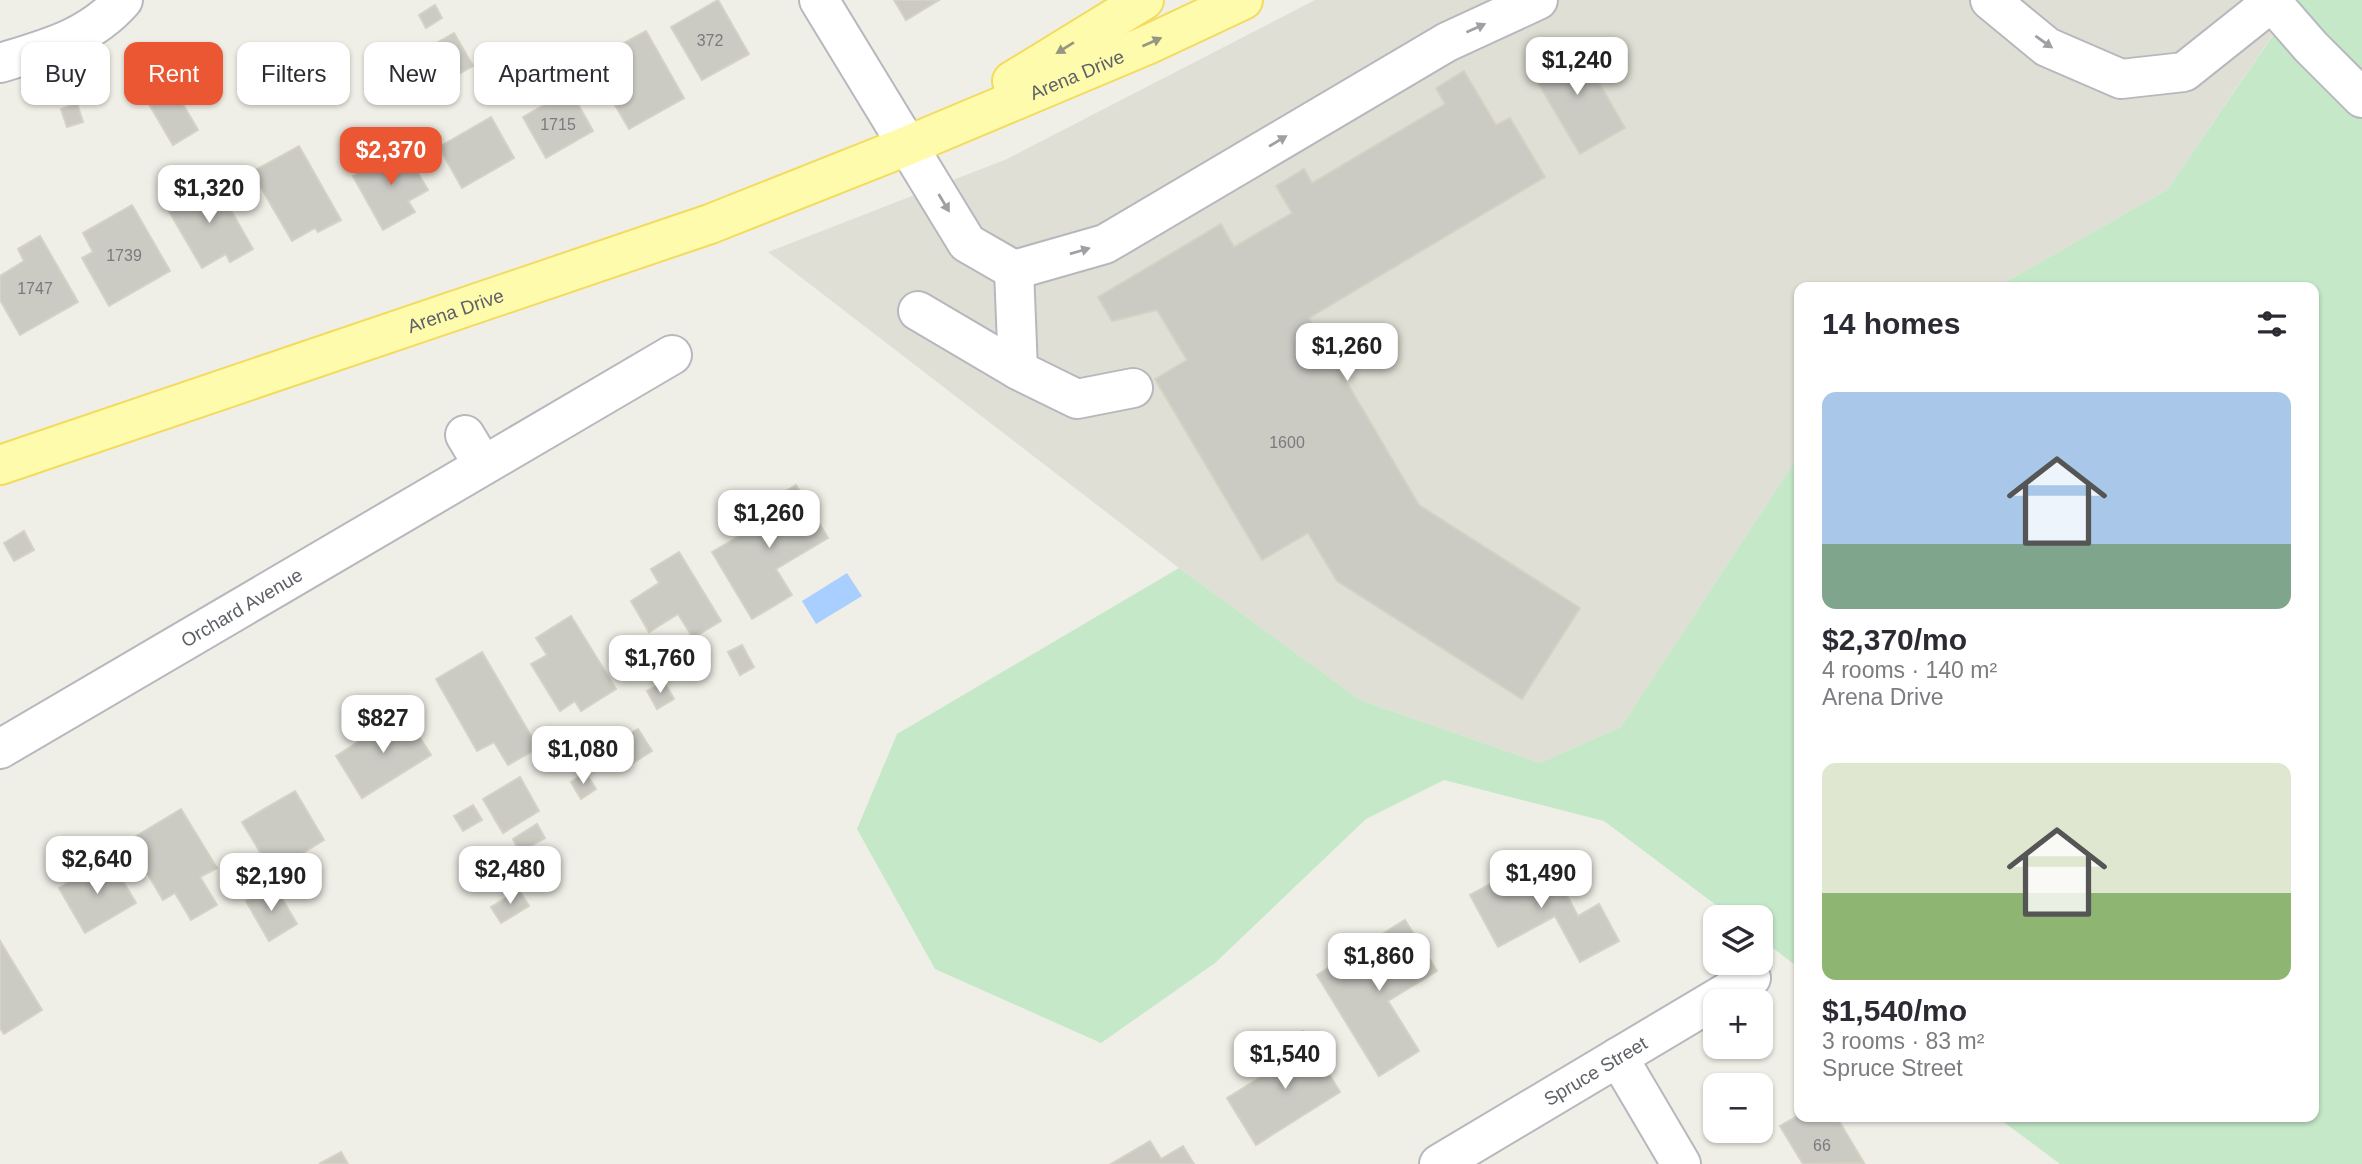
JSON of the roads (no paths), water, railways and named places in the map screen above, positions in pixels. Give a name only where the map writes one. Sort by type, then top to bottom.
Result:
[{"type":"main road","name":"Arena Drive","points":[[909,145],[1144,0]]},
{"type":"main road","name":"Arena Drive","points":[[0,465],[710,224],[909,145],[1147,45],[1243,0]]},
{"type":"street","points":[[0,64],[67,42],[110,14],[122,0]]},
{"type":"street","points":[[819,0],[967,243],[1014,270],[1105,244],[1447,42],[1538,0]]},
{"type":"street","points":[[1990,0],[2047,47],[2121,79],[2184,72],[2271,1],[2311,47],[2362,98]]},
{"type":"street","points":[[1014,270],[1018,370]]},
{"type":"street","points":[[918,311],[1018,370],[1077,399],[1133,388]]},
{"type":"street","name":"Orchard Avenue","points":[[0,749],[474,450],[672,355]]},
{"type":"street","name":"Spruce Street","points":[[1439,1164],[1751,978]]},
{"type":"street","points":[[1618,1057],[1681,1164]]},
{"type":"water","points":[[847,573],[862,596],[816,624],[802,601]]}]
